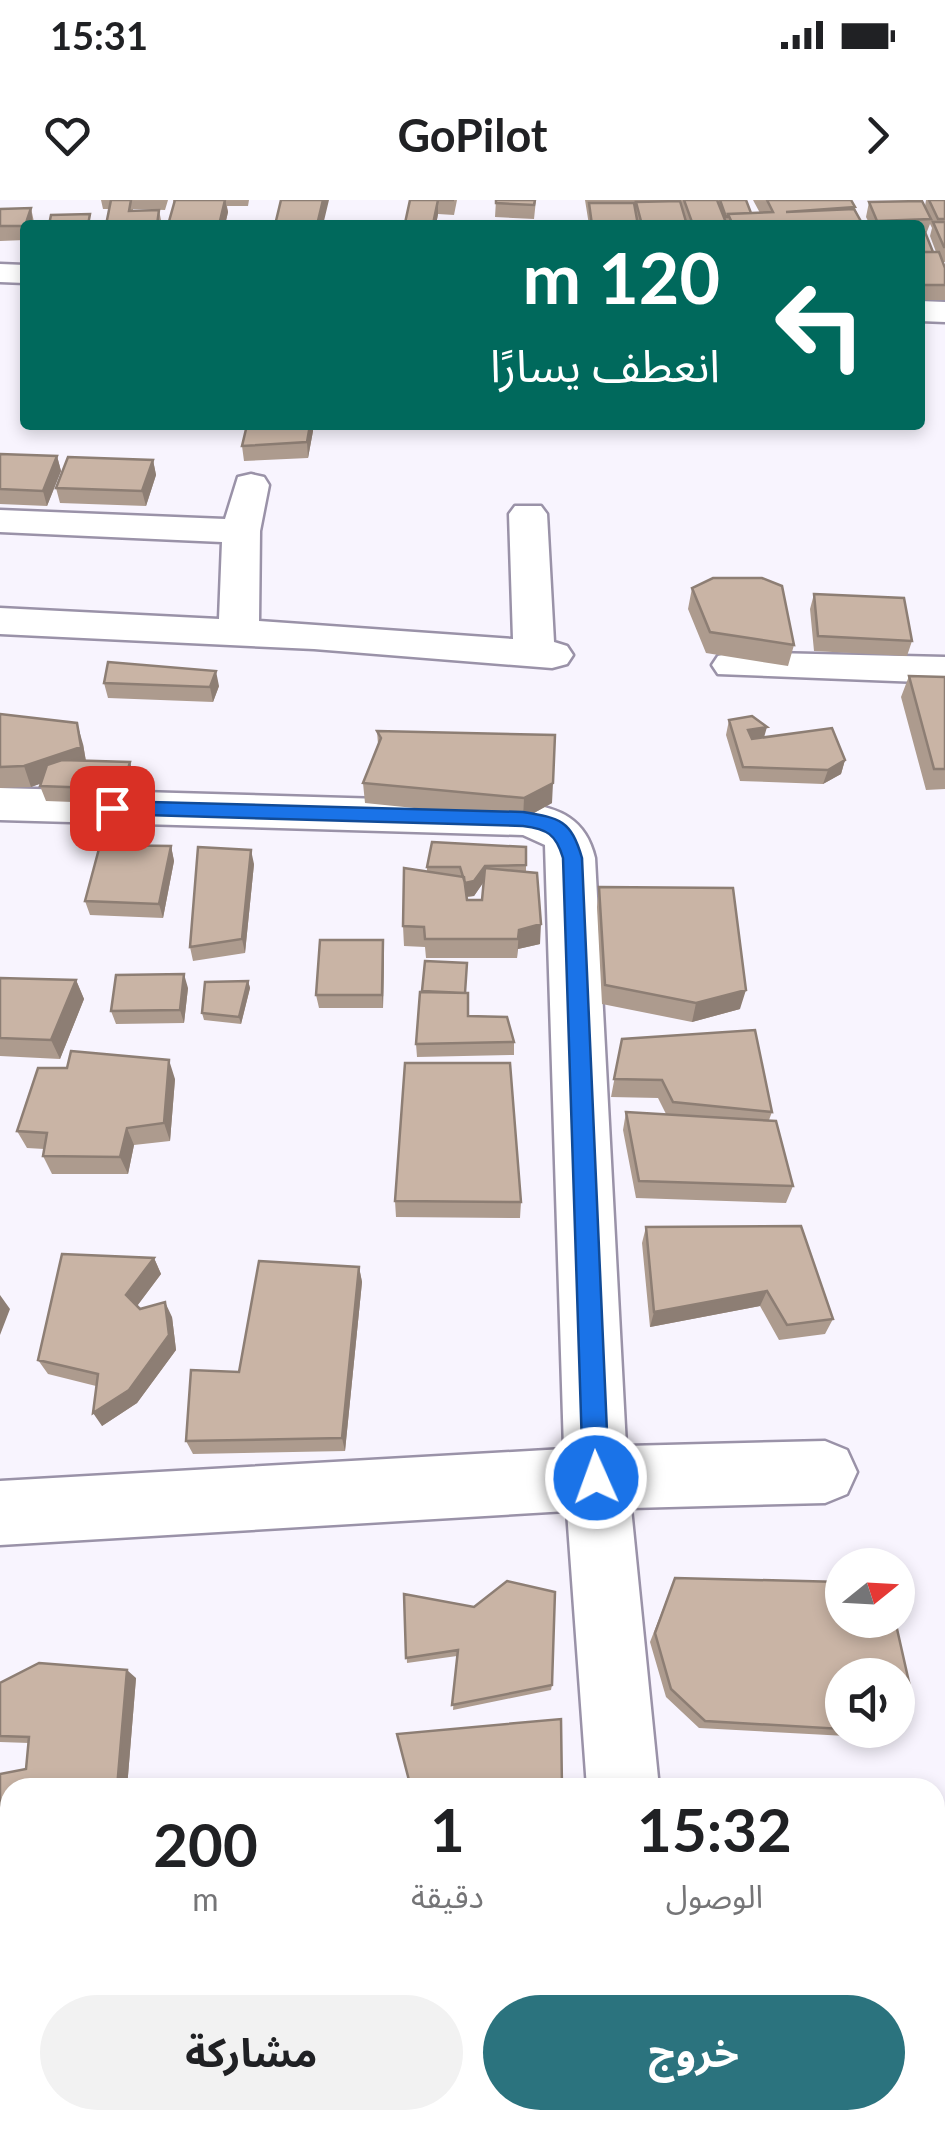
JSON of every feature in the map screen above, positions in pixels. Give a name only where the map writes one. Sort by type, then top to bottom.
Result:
[{"type":"street","points":[[240,632],[241,531],[251,485]]},
{"type":"street","points":[[0,620],[240,632],[543,654],[528,514]]},
{"type":"street","points":[[0,521],[241,531]]},
{"type":"street","points":[[733,664],[945,670]]},
{"type":"street","points":[[0,804],[523,819],[549,823],[566,834],[572,858],[596,1478],[622,1778]]},
{"type":"street","points":[[0,1513],[596,1478],[825,1472]]},
{"type":"building","points":[[111,200],[131,200],[129,211],[159,210],[158,220],[107,220]]},
{"type":"building","points":[[175,200],[225,200],[220,220],[169,220]]},
{"type":"building","points":[[281,200],[323,200],[318,220],[276,220]]},
{"type":"building","points":[[410,200],[438,200],[434,220],[406,220]]},
{"type":"building","points":[[496,200],[535,200],[534,205]]},
{"type":"building","points":[[684,200],[717,200],[725,220],[691,220]]},
{"type":"building","points":[[720,200],[746,200],[751,213],[726,217]]},
{"type":"building","points":[[767,200],[851,200],[855,207],[786,212],[854,209],[860,220],[731,220],[728,214],[773,212]]},
{"type":"building","points":[[929,200],[945,200],[945,219],[938,219]]},
{"type":"building","points":[[680,201],[686,220],[641,220],[636,202]]},
{"type":"building","points":[[922,201],[931,219],[877,220],[869,202]]},
{"type":"building","points":[[589,203],[634,203],[637,220],[591,220]]},
{"type":"building","points":[[31,208],[27,220],[20,220],[20,226],[0,226],[0,209]]},
{"type":"building","points":[[90,214],[89,220],[50,220],[51,215]]},
{"type":"building","points":[[933,222],[945,222],[945,247],[944,247]]},
{"type":"building","points":[[925,232],[933,252],[925,252]]},
{"type":"building","points":[[925,252],[939,252],[945,268],[945,285],[925,285]]},
{"type":"building","points":[[246,430],[309,430],[307,442],[242,446]]},
{"type":"building","points":[[0,454],[57,456],[43,491],[0,489]]},
{"type":"building","points":[[68,457],[153,460],[142,491],[56,488]]},
{"type":"building","points":[[713,578],[762,578],[782,586],[794,645],[710,632],[692,588]]},
{"type":"building","points":[[814,594],[904,598],[912,641],[818,636]]},
{"type":"building","points":[[108,662],[216,671],[210,687],[104,683]]},
{"type":"building","points":[[909,676],[945,677],[945,769],[934,769]]},
{"type":"building","points":[[0,714],[77,723],[81,747],[24,766],[0,767]]},
{"type":"building","points":[[752,716],[767,727],[748,730],[752,739],[832,728],[845,760],[828,770],[743,767],[729,720]]},
{"type":"building","points":[[377,731],[555,735],[553,783],[524,798],[363,783],[381,738]]},
{"type":"building","points":[[62,760],[130,762],[122,789],[40,786],[47,765]]},
{"type":"building","points":[[432,842],[526,847],[526,865],[485,866],[474,881],[465,883],[460,867],[427,867]]},
{"type":"building","points":[[100,845],[171,846],[159,904],[85,901]]},
{"type":"building","points":[[198,847],[251,850],[242,939],[190,947]]},
{"type":"building","points":[[404,868],[464,877],[467,900],[482,900],[485,868],[537,873],[541,924],[519,930],[518,939],[425,939],[424,927],[403,926]]},
{"type":"building","points":[[599,887],[733,888],[746,990],[696,1003],[605,985]]},
{"type":"building","points":[[320,940],[383,940],[382,995],[316,995]]},
{"type":"building","points":[[425,961],[467,963],[465,993],[422,991]]},
{"type":"building","points":[[184,974],[180,1010],[111,1011],[116,975]]},
{"type":"building","points":[[0,978],[76,980],[51,1040],[0,1038]]},
{"type":"building","points":[[248,981],[239,1017],[202,1013],[205,982]]},
{"type":"building","points":[[420,992],[468,993],[468,1016],[507,1017],[514,1042],[416,1044]]},
{"type":"building","points":[[755,1030],[772,1112],[673,1102],[662,1080],[614,1079],[622,1039]]},
{"type":"building","points":[[71,1051],[169,1060],[164,1123],[127,1128],[120,1157],[43,1156],[47,1133],[17,1131],[38,1068],[67,1068]]},
{"type":"building","points":[[405,1063],[510,1063],[521,1202],[395,1201]]},
{"type":"building","points":[[626,1112],[776,1121],[793,1186],[639,1181]]},
{"type":"building","points":[[801,1226],[833,1319],[787,1325],[767,1291],[654,1312],[646,1227]]},
{"type":"building","points":[[62,1254],[154,1258],[126,1295],[140,1309],[165,1302],[169,1335],[129,1390],[93,1413],[98,1374],[38,1360]]},
{"type":"building","points":[[259,1261],[359,1267],[342,1438],[186,1441],[191,1370],[239,1372]]},
{"type":"building","points":[[675,1578],[825,1582],[825,1638],[899,1638],[904,1658],[825,1658],[825,1728],[705,1721],[671,1689],[655,1633]]},
{"type":"building","points":[[507,1581],[555,1592],[552,1685],[452,1705],[458,1650],[406,1658],[404,1594],[474,1607]]},
{"type":"building","points":[[39,1663],[127,1670],[118,1778],[0,1778],[0,1774],[26,1769],[29,1737],[0,1736],[0,1683]]},
{"type":"building","points":[[561,1719],[562,1778],[408,1778],[397,1734]]},
{"type":"route","points":[[112,808],[523,819],[549,823],[566,834],[572,858],[596,1478]]}]
